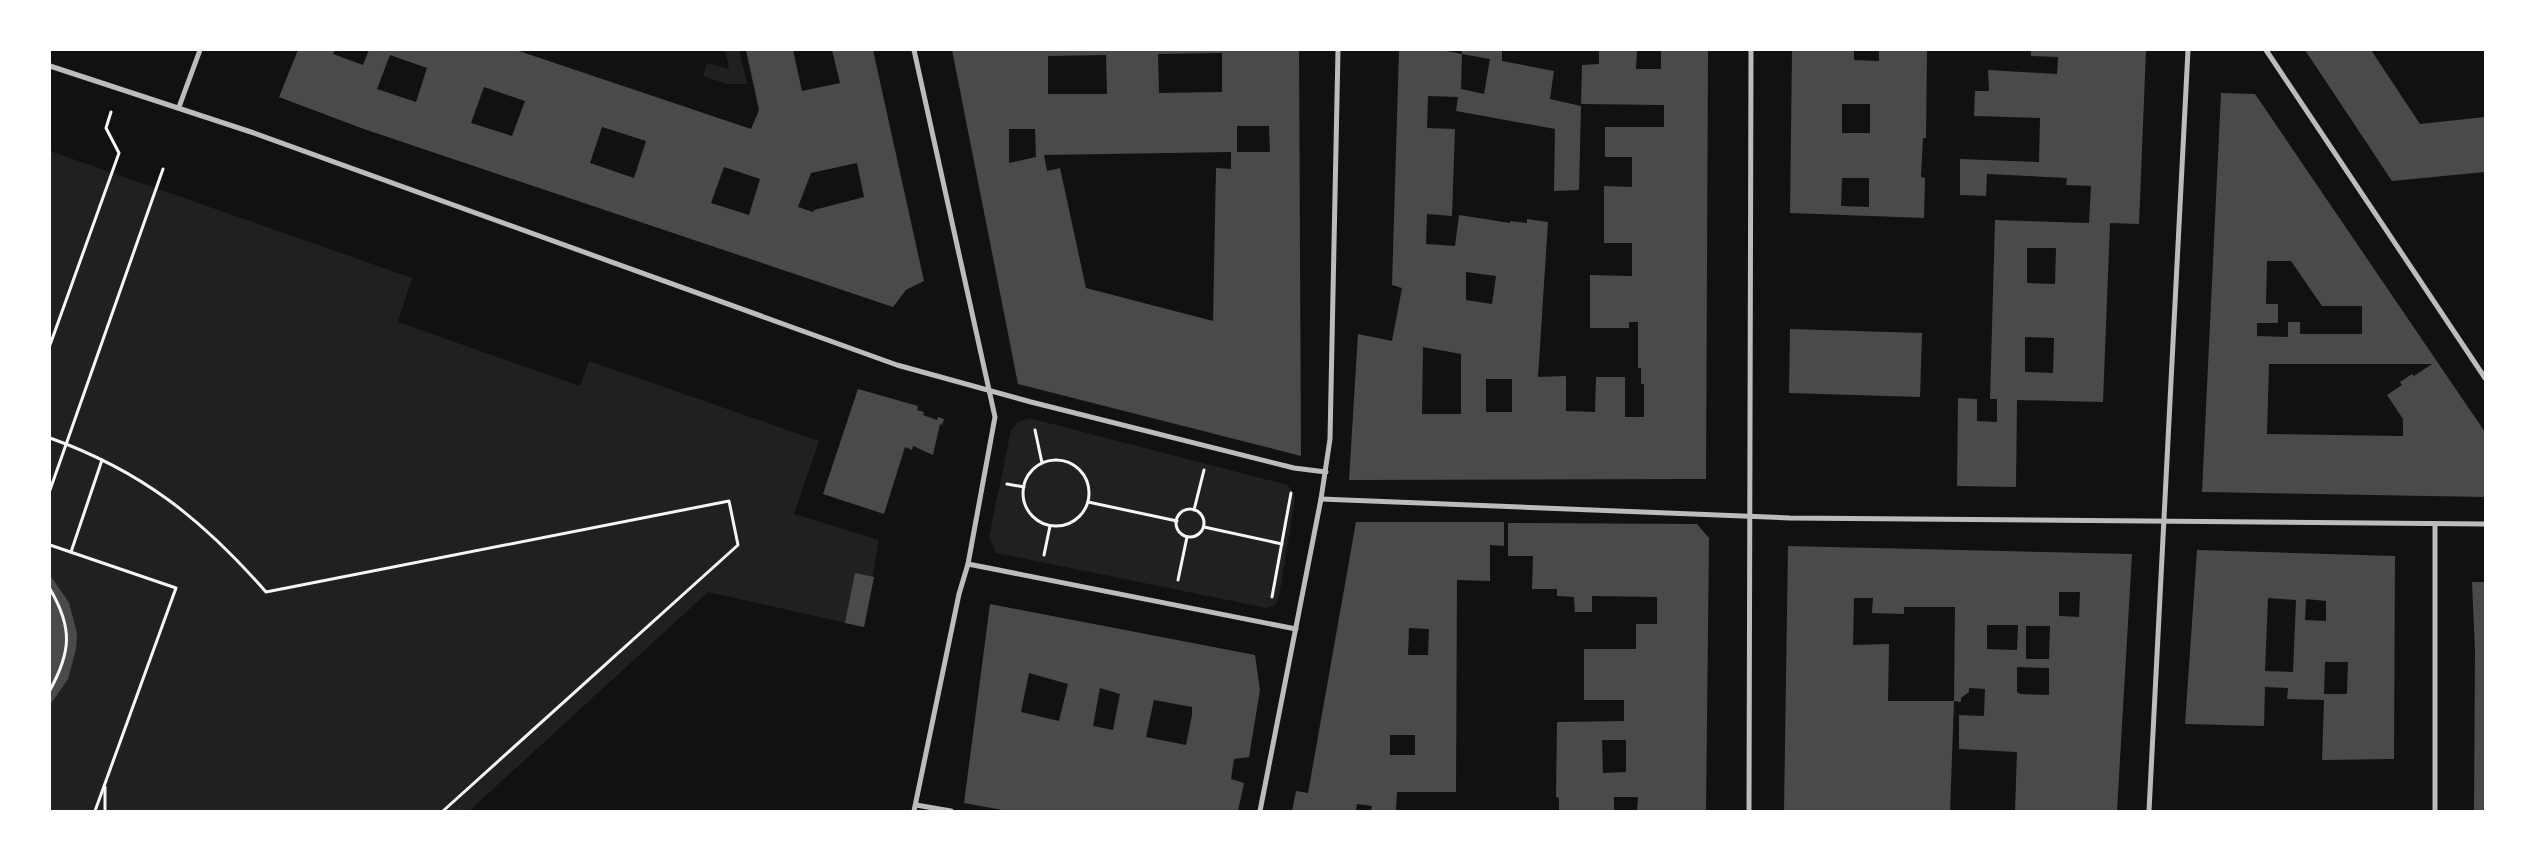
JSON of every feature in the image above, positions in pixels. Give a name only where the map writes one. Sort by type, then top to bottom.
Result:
[{"type":"street","points":[[179,107],[200,50]]},
{"type":"street","points":[[914,50],[995,417],[968,564],[959,594],[915,808],[951,811]]},
{"type":"street","points":[[1260,811],[1312,550],[1330,439],[1338,50]]},
{"type":"street","points":[[1749,811],[1752,516],[1749,476],[1751,50]]},
{"type":"street","points":[[2149,811],[2166,519],[2188,50]]},
{"type":"street","points":[[2266,50],[2485,378]]},
{"type":"street","points":[[50,66],[179,107],[897,365],[1032,402],[1210,445],[1294,468],[1326,472]]},
{"type":"street","points":[[1321,499],[1752,516],[2166,519],[2485,524]]},
{"type":"street","points":[[2434,524],[2435,811]]},
{"type":"street","points":[[968,564],[1296,629]]},
{"type":"path","points":[[50,345],[119,153],[106,128],[119,88]]},
{"type":"path","points":[[50,490],[162,169]]},
{"type":"path","points":[[1032,402],[1042,463]]},
{"type":"path","points":[[50,438],[102,460],[150,486],[194,517],[231,552],[266,592],[729,501],[738,545],[443,811]]},
{"type":"path","points":[[1194,510],[1210,445]]},
{"type":"path","points":[[71,552],[102,460]]},
{"type":"path","points":[[1063,461],[1077,468],[1086,480],[1089,495],[1087,501],[1085,510],[1074,521],[1060,526],[1045,524],[1032,517],[1025,505],[1023,488],[1031,472],[1042,463],[1063,461]]},
{"type":"path","points":[[1271,600],[1290,496]]},
{"type":"path","points":[[1087,501],[1177,521]]},
{"type":"path","points":[[1194,510],[1203,517],[1204,527],[1199,535],[1187,537],[1179,532],[1177,521],[1182,511],[1194,510]]},
{"type":"path","points":[[1204,527],[1312,550]]},
{"type":"path","points":[[1172,604],[1187,537]]},
{"type":"path","points":[[50,545],[176,588],[95,811]]},
{"type":"path","points":[[50,589],[61,607],[67,636],[63,666],[50,690]]},
{"type":"path","points":[[105,785],[105,811]]},
{"type":"shaded area","points":[[725,50],[739,50],[747,84],[727,84],[703,76],[707,63],[729,69]]},
{"type":"shaded area","points":[[50,151],[412,278],[398,322],[580,386],[589,361],[819,441],[794,514],[879,540],[864,627],[708,592],[469,811],[50,811]]},
{"type":"shaded area","points":[[1029,418],[1284,484],[1291,488],[1295,499],[1279,597],[1276,604],[1267,608],[996,553],[989,537],[1011,430],[1018,422]]},
{"type":"building","points":[[298,50],[335,50],[333,54],[363,65],[369,50],[516,50],[751,129],[759,110],[746,50],[793,50],[802,91],[840,83],[832,50],[873,50],[924,281],[906,290],[893,307],[361,128],[279,97]],"holes":[[[390,55],[427,68],[416,102],[377,89]],[[484,87],[525,101],[512,136],[471,123]],[[602,127],[646,141],[634,178],[590,163]],[[857,163],[864,197],[814,210],[813,212],[798,207],[811,173]],[[724,167],[760,179],[749,215],[711,203]]]},
{"type":"building","points":[[952,50],[1299,50],[1301,456],[1018,384]],"holes":[[[1222,53],[1222,92],[1159,93],[1158,54]],[[1106,55],[1107,94],[1048,94],[1048,56]],[[1237,126],[1269,126],[1270,152],[1237,152]],[[1009,129],[1035,129],[1036,157],[1009,163]],[[1231,152],[1231,169],[1216,168],[1213,321],[1086,288],[1060,168],[1047,171],[1044,155]]]},
{"type":"building","points":[[1399,50],[1441,50],[1462,54],[1462,50],[1502,50],[1502,61],[1554,71],[1550,99],[1581,106],[1579,190],[1554,191],[1555,129],[1456,111],[1458,97],[1428,96],[1427,128],[1455,129],[1452,216],[1427,214],[1426,244],[1455,246],[1459,215],[1510,223],[1510,221],[1527,223],[1527,219],[1548,222],[1538,377],[1566,376],[1566,411],[1595,412],[1596,377],[1625,377],[1625,417],[1644,417],[1644,384],[1641,384],[1641,368],[1638,368],[1638,322],[1629,322],[1629,328],[1590,328],[1590,275],[1632,276],[1632,243],[1604,243],[1604,186],[1632,187],[1632,157],[1605,157],[1605,127],[1664,127],[1664,105],[1581,104],[1582,65],[1599,64],[1599,50],[1637,50],[1636,69],[1661,69],[1661,50],[1708,50],[1706,479],[1349,480],[1358,334],[1392,341],[1402,288],[1392,285]],"holes":[[[1462,54],[1490,59],[1484,94],[1461,89]],[[1466,272],[1496,276],[1492,304],[1466,300]],[[1423,347],[1461,354],[1461,414],[1422,414]],[[1486,379],[1512,379],[1512,412],[1486,412]]]},
{"type":"building","points":[[1792,50],[1854,50],[1854,60],[1879,61],[1879,50],[1927,50],[1926,138],[1923,138],[1921,177],[1925,178],[1924,218],[1790,213]],"holes":[[[1842,104],[1870,104],[1870,133],[1842,133]],[[1842,178],[1869,178],[1869,207],[1841,206]]]},
{"type":"building","points":[[2031,50],[2146,50],[2139,224],[2110,223],[2103,402],[2017,400],[2016,487],[1957,486],[1958,398],[1977,399],[1977,421],[1997,422],[1997,399],[1990,399],[1995,220],[2089,223],[2091,186],[2066,185],[2067,178],[1987,174],[1986,196],[1960,195],[1960,159],[2039,162],[2040,118],[1974,116],[1975,91],[1989,91],[1988,70],[2057,74],[2058,57],[2031,56]],"holes":[[[2027,248],[2056,248],[2055,284],[2027,283]],[[2025,337],[2054,338],[2053,373],[2025,372]]]},
{"type":"building","points":[[2305,50],[2371,50],[2420,124],[2485,117],[2485,172],[2392,181]]},
{"type":"building","points":[[2221,93],[2255,94],[2485,432],[2485,497],[2202,492]],"holes":[[[2267,261],[2291,261],[2322,306],[2362,306],[2362,334],[2300,334],[2300,322],[2288,322],[2288,337],[2257,336],[2257,323],[2278,323],[2278,304],[2266,304]],[[2269,364],[2432,364],[2414,376],[2412,374],[2400,382],[2402,385],[2387,395],[2403,419],[2403,436],[2267,434]]]},
{"type":"building","points":[[1790,329],[1922,333],[1920,397],[1789,393]]},
{"type":"building","points":[[858,389],[918,406],[917,410],[924,412],[923,415],[937,420],[938,417],[944,419],[942,425],[940,424],[933,455],[913,446],[912,450],[905,447],[884,514],[823,494]]},
{"type":"building","points":[[1356,522],[1504,522],[1504,546],[1490,545],[1490,581],[1457,580],[1456,792],[1397,792],[1396,811],[1371,811],[1372,806],[1357,804],[1356,811],[1292,811],[1296,791],[1308,793]],"holes":[[[1409,628],[1429,629],[1428,655],[1408,655]],[[1390,735],[1415,735],[1415,755],[1390,755]]]},
{"type":"building","points":[[1508,523],[1697,524],[1709,538],[1706,811],[1637,811],[1638,797],[1614,797],[1614,811],[1559,811],[1559,798],[1556,797],[1557,722],[1624,721],[1624,700],[1584,700],[1584,649],[1636,649],[1636,624],[1657,624],[1657,597],[1592,596],[1592,612],[1575,612],[1574,597],[1557,596],[1557,589],[1532,589],[1533,556],[1508,556]],"holes":[[[1602,740],[1626,740],[1626,772],[1603,773]]]},
{"type":"building","points":[[1788,546],[2132,554],[2117,811],[2015,811],[2017,752],[1959,749],[1959,715],[1984,716],[1985,689],[1969,688],[1969,692],[1961,698],[1961,702],[1954,701],[1950,811],[1784,811]],"holes":[[[2059,592],[2080,592],[2079,617],[2059,616]],[[1854,598],[1873,598],[1872,613],[1904,614],[1904,607],[1955,607],[1954,701],[1888,701],[1889,644],[1853,645]],[[1987,625],[2018,625],[2017,650],[1987,649]],[[2026,626],[2050,626],[2049,659],[2026,659]],[[2017,667],[2049,668],[2049,695],[2020,694],[2017,692]]]},
{"type":"building","points":[[2197,550],[2395,556],[2394,759],[2322,760],[2324,700],[2287,699],[2288,688],[2265,687],[2264,726],[2185,724]],"holes":[[[2268,598],[2296,600],[2293,672],[2265,671]],[[2306,599],[2326,601],[2326,621],[2305,620]],[[2325,662],[2348,662],[2347,694],[2324,694]]]},
{"type":"building","points":[[855,573],[874,577],[864,627],[845,623]]},
{"type":"building","points":[[50,575],[69,603],[77,633],[76,649],[68,679],[50,705]]},
{"type":"building","points":[[2472,582],[2485,582],[2485,811],[2474,811],[2475,651]]},
{"type":"building","points":[[990,604],[1255,655],[1260,690],[1249,757],[1234,759],[1231,779],[1244,783],[1238,811],[1008,811],[964,803]],"holes":[[[1029,673],[1068,684],[1059,721],[1021,712]],[[1100,688],[1120,694],[1113,730],[1093,726]],[[1154,700],[1192,707],[1186,745],[1146,737]]]}]
